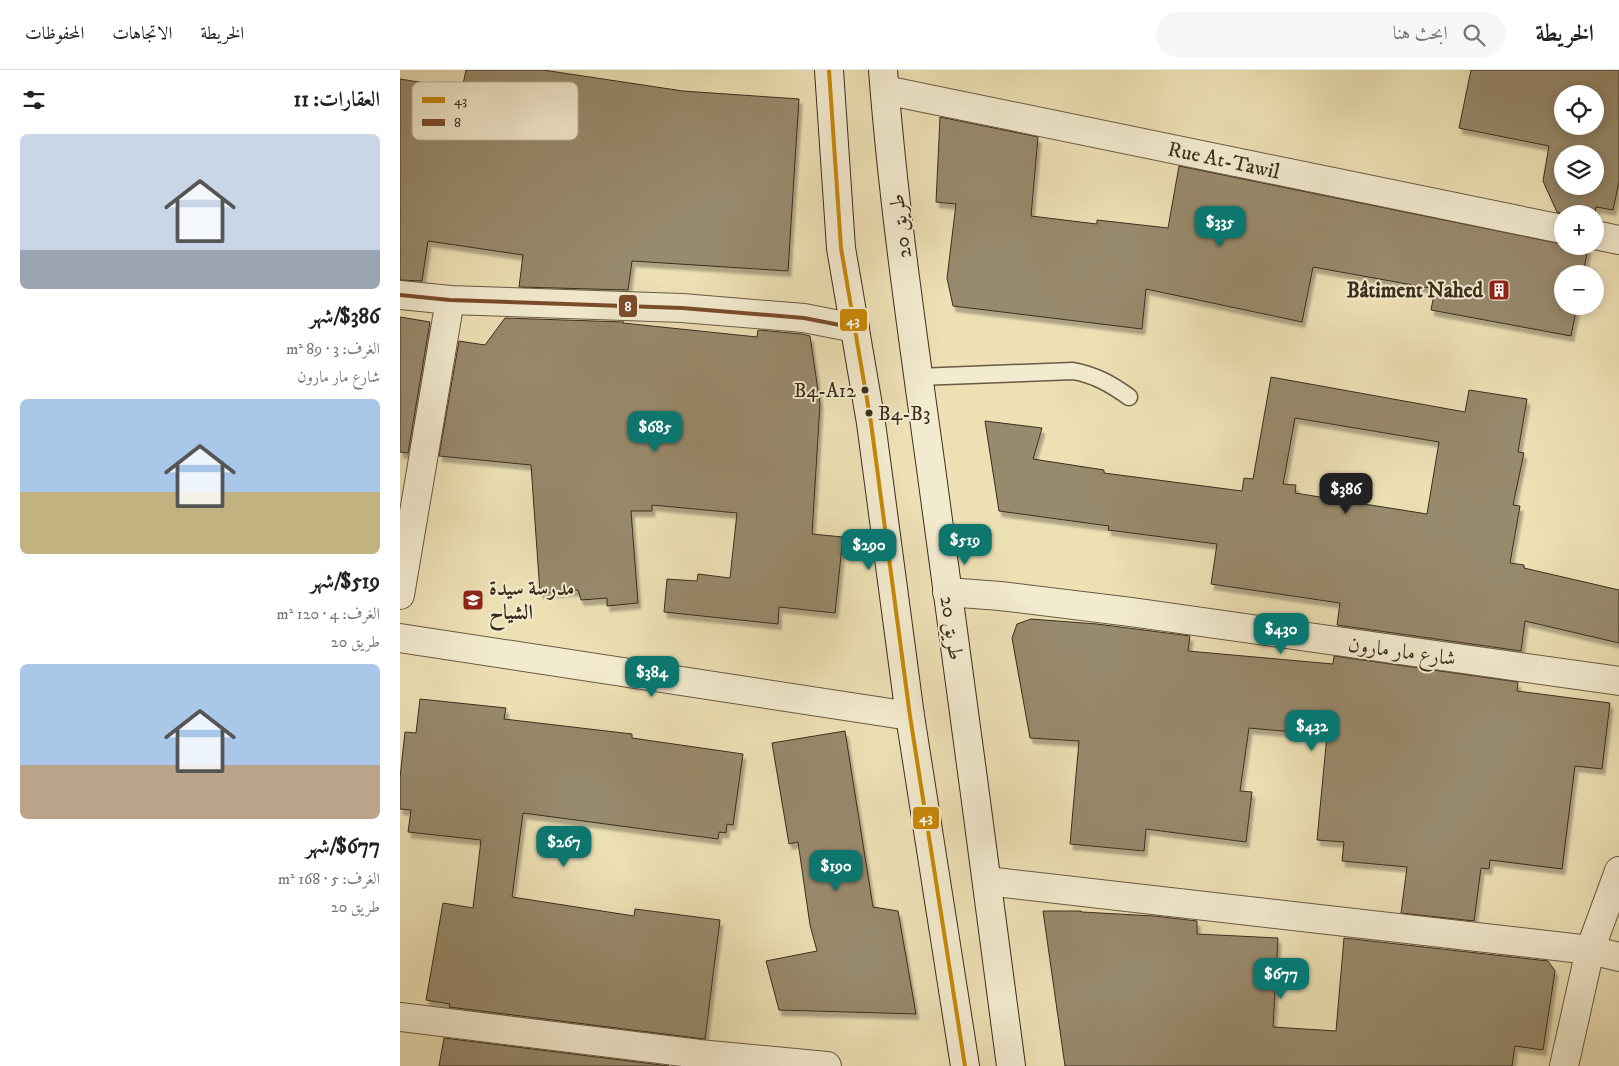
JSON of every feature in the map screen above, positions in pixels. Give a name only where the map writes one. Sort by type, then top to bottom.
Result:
[{"type":"street","points":[[829,70],[841,248],[871,423],[910,716],[965,1066]]},
{"type":"street","name":"Rue At-Tawil","points":[[884,80],[1554,227]]},
{"type":"street","name":"طريق 20","points":[[884,80],[898,220],[918,377],[1011,1066]]},
{"type":"street","points":[[1604,237],[1619,240]]},
{"type":"street","points":[[400,295],[450,300],[682,308],[804,318],[854,328]]},
{"type":"street","points":[[400,595],[450,300]]},
{"type":"street","name":"شارع مار مارون","points":[[947,592],[1009,597],[1131,612],[1619,681]]},
{"type":"street","points":[[400,638],[910,716]]},
{"type":"street","points":[[1564,1066],[1590,950],[1619,871]]},
{"type":"street","points":[[987,881],[1590,950],[1619,957]]},
{"type":"street","points":[[400,1018],[699,1054],[827,1066]]},
{"type":"lane","points":[[918,377],[1073,371],[1091,375],[1113,386],[1129,397]]},
{"type":"building","points":[[466,70],[543,70],[683,91],[799,99],[788,271],[632,261],[628,290],[519,287],[523,255],[428,241],[422,281],[400,280],[400,79],[419,82],[412,82],[412,140],[578,140],[578,82],[463,82]]},
{"type":"building","points":[[1471,70],[1619,70],[1619,182],[1613,210],[1604,208],[1604,205],[1554,205],[1543,181],[1549,146],[1459,128]]},
{"type":"building","points":[[940,117],[1038,137],[1031,216],[1097,224],[1097,220],[1168,228],[1179,166],[1554,242],[1554,255],[1587,255],[1585,265],[1554,265],[1554,315],[1575,315],[1571,336],[1431,310],[1435,289],[1313,267],[1302,322],[1146,289],[1142,329],[953,306],[947,278],[956,204],[936,202]]},
{"type":"building","points":[[400,317],[430,322],[408,453],[400,452]]},
{"type":"building","points":[[505,318],[624,322],[757,337],[758,330],[810,336],[820,404],[812,534],[843,537],[835,613],[779,607],[778,624],[664,612],[667,579],[697,581],[698,574],[730,578],[737,513],[652,505],[652,511],[631,511],[638,603],[607,606],[607,598],[581,600],[578,590],[540,593],[531,465],[439,456],[459,341],[485,345]]},
{"type":"building","points":[[1271,377],[1465,412],[1469,390],[1527,399],[1518,452],[1524,453],[1513,505],[1520,506],[1510,563],[1619,590],[1619,643],[1525,621],[1521,651],[1337,625],[1340,603],[1211,584],[1217,544],[1108,530],[1109,526],[999,511],[985,421],[1042,428],[1033,459],[1104,470],[1104,473],[1242,491],[1244,478],[1253,479]],"holes":[[[1295,418],[1439,442],[1427,514],[1295,493],[1296,485],[1283,484]]]},
{"type":"building","points":[[1031,619],[1097,624],[1190,636],[1188,651],[1333,664],[1334,656],[1518,682],[1517,691],[1610,703],[1602,769],[1575,766],[1562,869],[1490,860],[1489,869],[1481,868],[1474,921],[1401,913],[1407,867],[1342,861],[1344,842],[1317,840],[1327,735],[1249,728],[1240,791],[1252,792],[1246,842],[1146,829],[1144,851],[1070,844],[1079,741],[1030,738],[1012,638],[1017,624]]},
{"type":"building","points":[[420,699],[506,708],[504,719],[632,734],[632,738],[743,754],[733,825],[727,824],[726,833],[719,832],[718,839],[523,813],[512,897],[634,916],[635,909],[720,920],[705,1039],[449,1007],[450,1004],[426,1000],[443,903],[473,908],[481,840],[408,832],[411,810],[400,809],[400,778],[405,732],[416,733]]},
{"type":"building","points":[[845,731],[873,907],[898,911],[916,1014],[779,1010],[766,961],[817,951],[810,925],[798,842],[789,844],[772,743]]},
{"type":"building","points":[[1043,911],[1081,911],[1154,916],[1197,921],[1197,934],[1278,938],[1273,1027],[1336,1031],[1344,938],[1548,961],[1555,971],[1543,1050],[1515,1046],[1512,1066],[1065,1066]]},
{"type":"building","points":[[444,1038],[669,1066],[439,1066]]},
{"type":"transit line","name":"43","points":[[829,70],[841,248],[871,423],[910,716],[965,1066]]},
{"type":"transit line","name":"8","points":[[400,295],[450,300],[682,308],[804,318],[855,328]]},
{"type":"place","name":"Bâtiment Nahed","points":[[1499,290]]},
{"type":"place","name":"B4-A12","points":[[865,390]]},
{"type":"place","name":"B4-B3","points":[[869,413]]},
{"type":"place","name":"مدرسة سيدة الشياح","points":[[473,600]]}]
